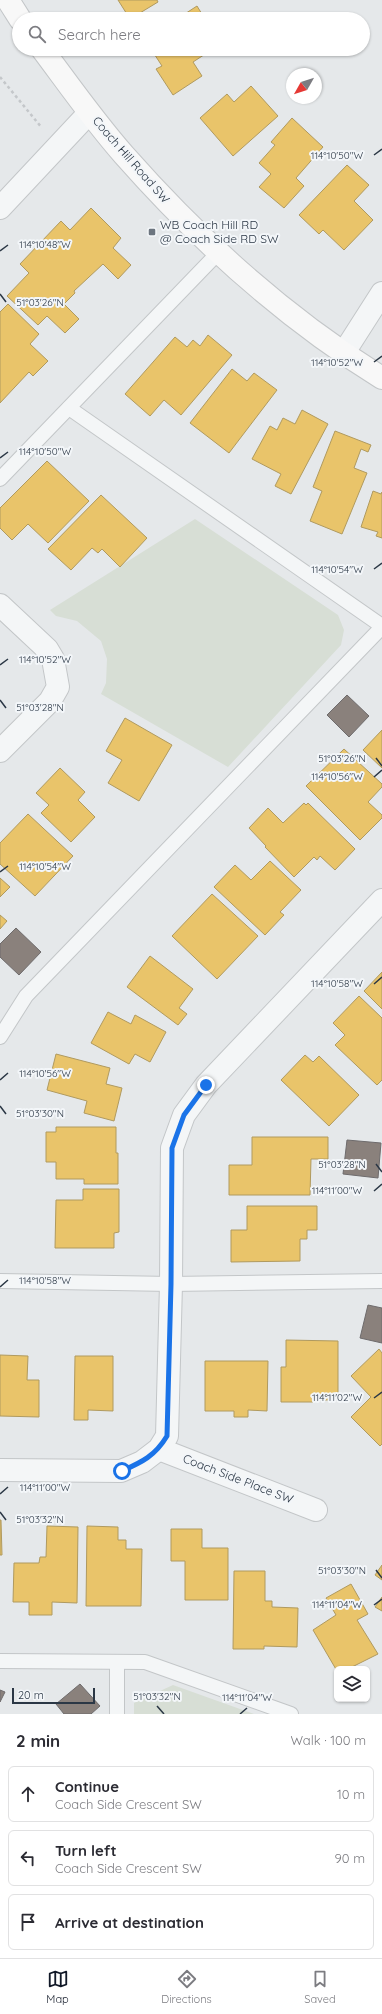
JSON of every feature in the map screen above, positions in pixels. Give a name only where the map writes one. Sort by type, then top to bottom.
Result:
[{"type":"street","points":[[8,0],[16,12]]},
{"type":"street","name":"Coach Hill Road SW","points":[[47,56],[89,113],[123,154],[178,214],[219,252],[284,308],[343,354],[382,378]]},
{"type":"street","points":[[0,208],[58,148],[89,113]]},
{"type":"street","points":[[343,354],[382,293]]},
{"type":"street","points":[[0,605],[47,649],[53,659],[58,687],[50,700],[0,751]]},
{"type":"street","points":[[0,1470],[122,1471],[142,1462],[159,1449],[167,1436],[171,1284],[172,1148],[184,1115],[206,1085],[382,900]]},
{"type":"street","name":"Coach Side Place SW","points":[[159,1449],[316,1510]]},
{"type":"lane","points":[[0,478],[219,252]]},
{"type":"lane","points":[[0,1037],[26,996],[382,627],[69,408]]},
{"type":"lane","points":[[0,1281],[171,1284],[382,1281]]},
{"type":"lane","points":[[0,1661],[145,1662],[291,1714]]},
{"type":"lane","points":[[117,1714],[118,1662]]},
{"type":"path","points":[[0,78],[58,148]]},
{"type":"shaded area","points":[[195,519],[338,615],[344,630],[341,645],[228,767],[101,694],[106,683],[107,659],[101,641],[77,621],[56,616],[50,610]]},
{"type":"shaded area","points":[[173,1685],[254,1714],[134,1714],[134,1703]]},
{"type":"building: Homes","points":[[118,0],[157,0],[158,2],[142,12],[126,12]]},
{"type":"building: Homes","points":[[197,6],[201,12],[188,12]]},
{"type":"building: Homes","points":[[156,56],[202,56],[193,62],[202,76],[173,95],[156,69],[162,66]]},
{"type":"building: Homes","points":[[251,86],[278,116],[233,156],[200,118],[227,94],[234,102]]},
{"type":"building: Homes","points":[[292,118],[323,147],[296,178],[304,186],[284,208],[259,187],[271,174],[259,163],[275,145],[271,142]]},
{"type":"building: Homes","points":[[347,165],[369,185],[354,201],[373,220],[344,250],[323,230],[319,234],[299,215]]},
{"type":"building: Homes","points":[[91,208],[121,238],[113,248],[131,265],[118,279],[103,264],[74,291],[75,293],[64,304],[79,319],[65,333],[47,316],[38,325],[7,296],[29,273],[20,264],[61,221],[70,230]]},
{"type":"building: Homes","points":[[8,304],[39,334],[30,344],[48,361],[33,376],[29,372],[0,403],[0,312]]},
{"type":"building: Homes","points":[[208,335],[232,355],[181,415],[164,400],[150,416],[125,394],[175,337],[187,347],[193,340],[200,346]]},
{"type":"building: Homes","points":[[232,369],[247,381],[254,373],[277,390],[229,453],[190,423]]},
{"type":"building: Homes","points":[[302,410],[328,424],[291,494],[275,486],[281,474],[252,459],[270,426],[277,430],[283,418],[295,424]]},
{"type":"building: Homes","points":[[335,431],[371,445],[368,452],[361,449],[354,468],[367,473],[342,534],[310,521],[322,491],[313,487]]},
{"type":"building: Homes","points":[[47,461],[89,501],[48,543],[28,524],[12,540],[0,528],[0,508]]},
{"type":"building: Homes","points":[[373,491],[381,494],[382,492],[382,538],[376,536],[378,532],[361,527]]},
{"type":"building: Homes","points":[[101,495],[147,538],[120,567],[102,549],[98,553],[92,548],[71,570],[48,549]]},
{"type":"building: Homes","points":[[125,718],[172,745],[139,801],[108,783],[122,760],[106,751]]},
{"type":"building: Homes","points":[[382,730],[382,768],[363,750]]},
{"type":"building: Homes","points":[[344,749],[382,784],[382,787],[368,802],[382,815],[382,818],[360,840],[306,786]]},
{"type":"building: Homes","points":[[60,768],[85,792],[78,800],[95,817],[71,842],[41,813],[49,805],[36,793]]},
{"type":"building: Homes","points":[[304,803],[306,805],[308,803],[355,849],[335,870],[320,856],[317,860],[314,857],[294,877],[249,828],[268,808],[283,823]]},
{"type":"building: Homes","points":[[28,814],[73,856],[35,896],[0,864],[0,843]]},
{"type":"building: Homes","points":[[270,861],[301,890],[280,912],[284,915],[265,935],[214,887],[235,865],[251,880]]},
{"type":"building: Homes","points":[[0,878],[10,887],[0,897]]},
{"type":"building: Homes","points":[[212,894],[258,936],[217,979],[172,936]]},
{"type":"building: Homes","points":[[0,915],[7,921],[0,929]]},
{"type":"building: Homes","points":[[150,956],[193,989],[179,1008],[187,1014],[178,1025],[127,987]]},
{"type":"building: Homes","points":[[382,972],[382,1009],[364,991]]},
{"type":"building: Homes","points":[[359,996],[382,1018],[382,1080],[377,1085],[335,1045],[345,1035],[333,1023]]},
{"type":"building: Homes","points":[[108,1012],[131,1024],[135,1015],[166,1032],[150,1062],[135,1054],[129,1064],[91,1043]]},
{"type":"building: Homes","points":[[56,1054],[110,1068],[106,1084],[122,1088],[114,1121],[84,1113],[87,1101],[47,1090]]},
{"type":"building: Homes","points":[[305,1055],[313,1062],[319,1056],[359,1095],[329,1126],[281,1080]]},
{"type":"building: Homes","points":[[56,1127],[116,1127],[118,1184],[84,1184],[84,1179],[56,1179],[56,1162],[46,1162],[46,1132],[56,1132]]},
{"type":"building: Homes","points":[[252,1137],[328,1137],[328,1159],[311,1159],[310,1195],[229,1195],[229,1165],[252,1165]]},
{"type":"building: Homes","points":[[83,1189],[119,1189],[119,1232],[114,1233],[114,1248],[55,1248],[56,1200],[83,1200]]},
{"type":"building: Homes","points":[[247,1206],[317,1206],[317,1230],[307,1230],[307,1239],[300,1239],[300,1261],[231,1262],[231,1230],[247,1230]]},
{"type":"building: Homes","points":[[286,1340],[338,1341],[338,1400],[281,1402],[281,1367],[286,1367]]},
{"type":"building: Homes","points":[[379,1349],[382,1353],[382,1444],[380,1446],[351,1417],[371,1397],[351,1376]]},
{"type":"building: Homes","points":[[0,1355],[28,1356],[27,1380],[39,1380],[39,1417],[0,1416]]},
{"type":"building: Homes","points":[[75,1356],[113,1356],[113,1411],[88,1410],[88,1420],[74,1420]]},
{"type":"building: Homes","points":[[205,1361],[268,1361],[267,1411],[248,1410],[248,1417],[234,1417],[234,1411],[205,1411]]},
{"type":"building: Homes","points":[[1,1520],[2,1555],[0,1555]]},
{"type":"building: Homes","points":[[47,1526],[78,1527],[77,1603],[52,1602],[52,1615],[29,1615],[29,1602],[13,1602],[14,1563],[39,1563],[40,1557],[46,1557]]},
{"type":"building: Homes","points":[[87,1526],[118,1527],[118,1540],[126,1540],[126,1549],[142,1549],[141,1606],[86,1606]]},
{"type":"building: Homes","points":[[171,1529],[202,1529],[202,1548],[228,1548],[228,1600],[185,1600],[185,1561],[171,1561]]},
{"type":"building: Homes","points":[[382,1565],[382,1580],[375,1575]]},
{"type":"building: Homes","points":[[234,1571],[265,1571],[265,1601],[272,1601],[272,1607],[298,1608],[297,1647],[264,1646],[264,1649],[233,1649]]},
{"type":"building: Homes","points":[[351,1584],[368,1614],[357,1620],[378,1654],[354,1666],[334,1666],[313,1630],[336,1615],[326,1598]]},
{"type":"building: Homes","points":[[382,1597],[382,1611],[375,1607]]},
{"type":"building: Industry","points":[[347,695],[369,716],[349,737],[327,715]]},
{"type":"building: Industry","points":[[16,928],[41,952],[19,975],[0,957],[0,944]]},
{"type":"building: Industry","points":[[347,1140],[381,1143],[378,1178],[343,1174]]},
{"type":"building: Industry","points":[[368,1305],[382,1308],[382,1343],[360,1338]]},
{"type":"building: Industry","points":[[80,1684],[100,1706],[91,1714],[64,1714],[56,1704]]},
{"type":"building: Industry","points":[[0,1690],[5,1692],[0,1702]]},
{"type":"place","name":"WB Coach Hill RD @ Coach Side RD SW","points":[[152,232]]},
{"type":"route","points":[[122,1471],[142,1462],[159,1449],[167,1436],[171,1284],[172,1148],[184,1115],[206,1085]]}]
